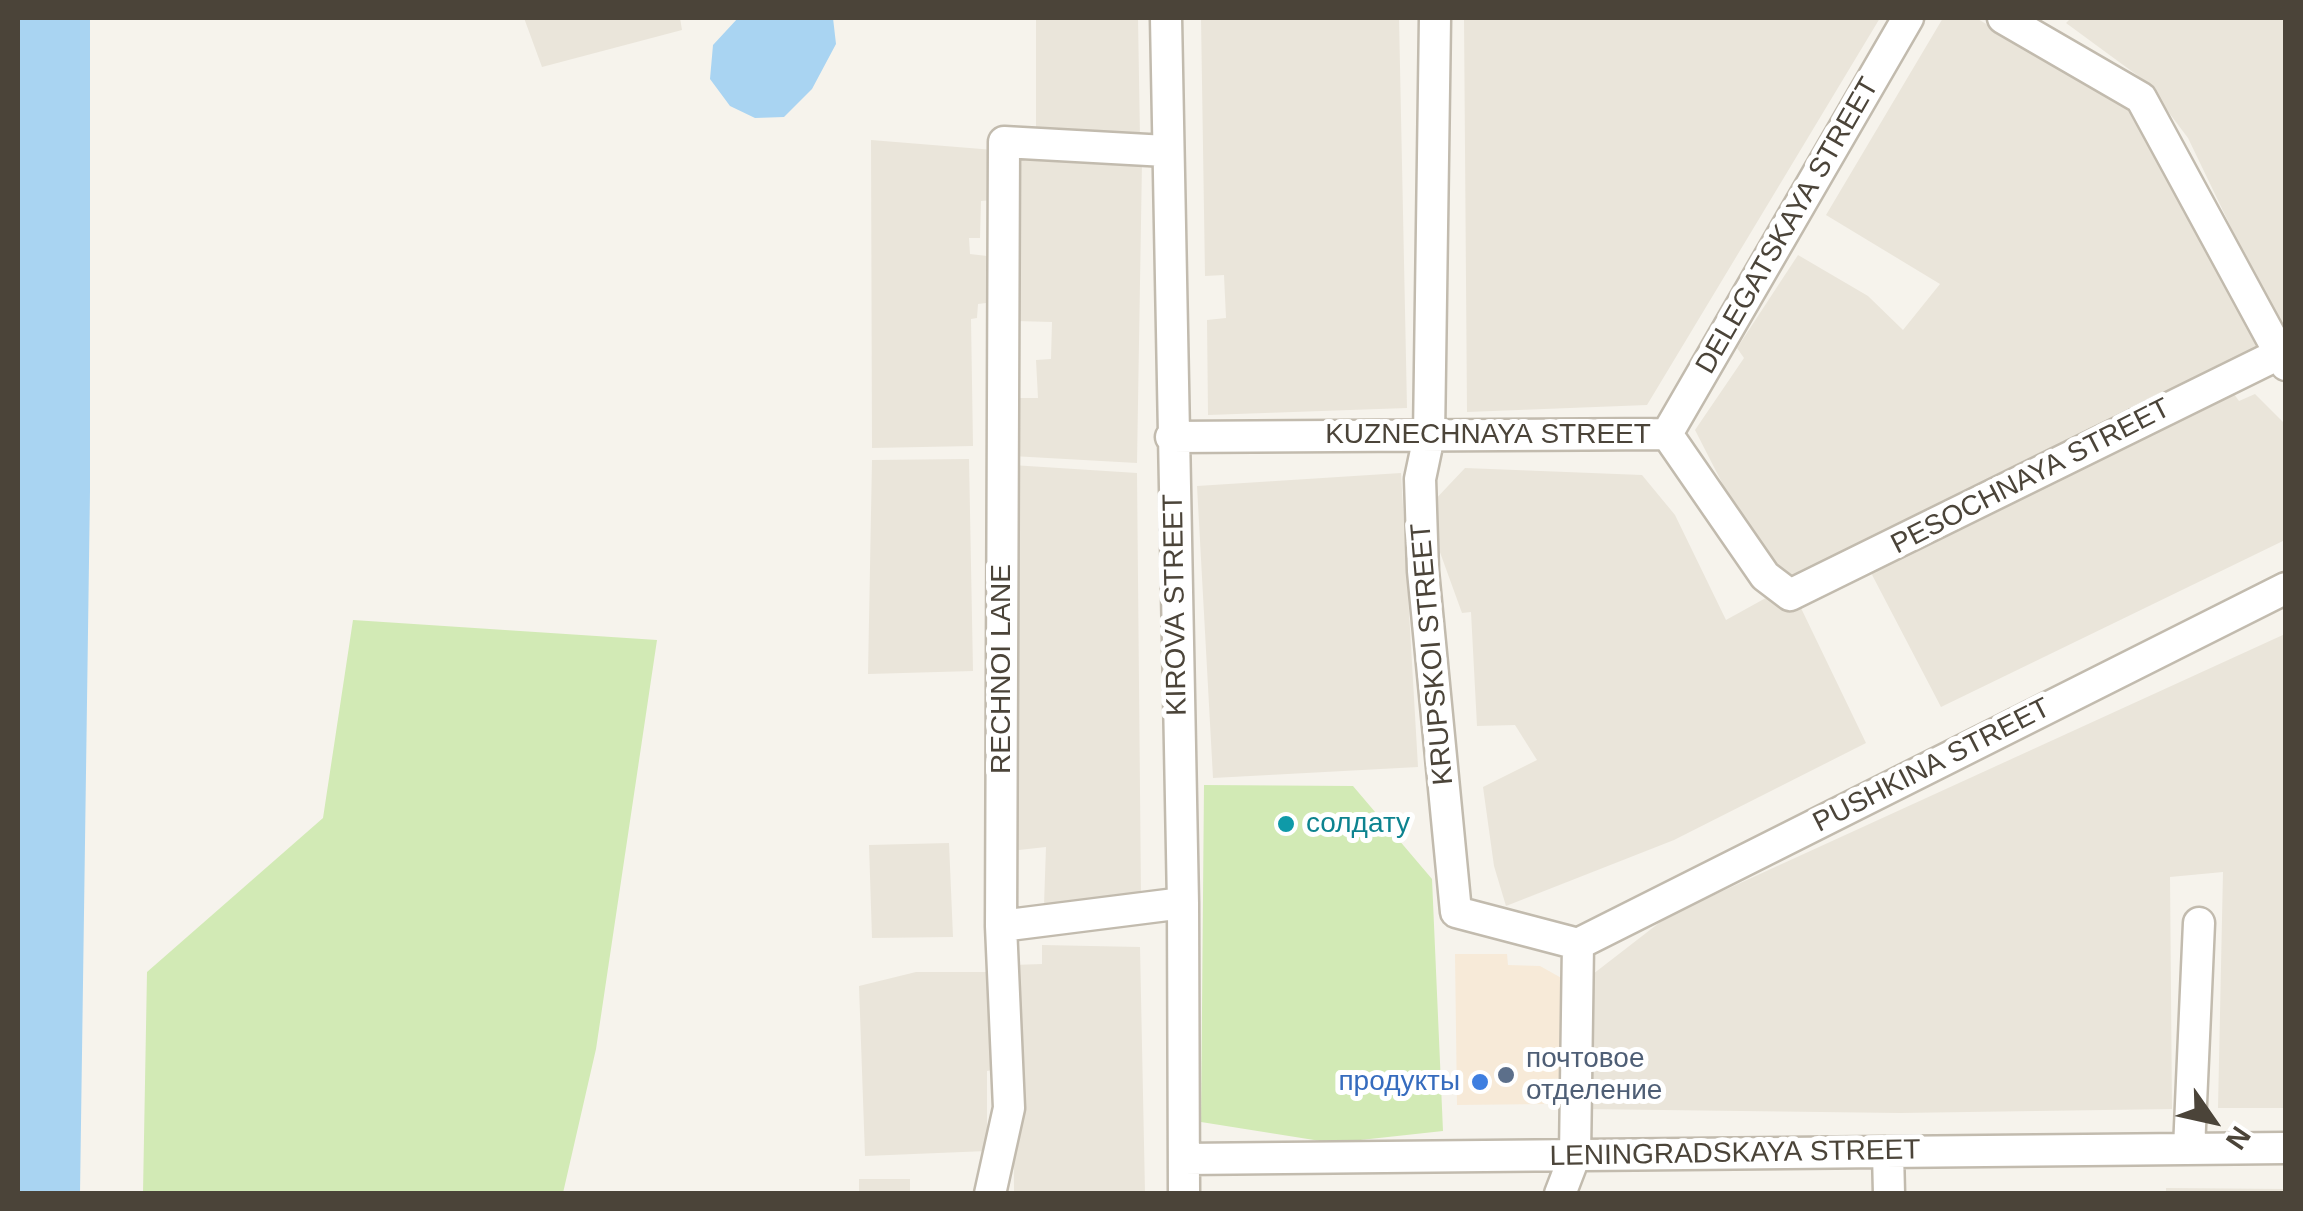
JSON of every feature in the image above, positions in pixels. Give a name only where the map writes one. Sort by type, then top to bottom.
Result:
[{"type":"street","name":"KIROVA STREET","points":[[1166,18],[1171,437],[1183,903],[1184,1194]]},
{"type":"street","name":"KRUPSKOI STREET","points":[[1434,18],[1430,436],[1420,479],[1423,572],[1456,912],[1578,944]]},
{"type":"street","name":"DELEGATSKAYA STREET","points":[[1667,434],[1908,18]]},
{"type":"street","points":[[2003,18],[2141,98],[2282,359]]},
{"type":"street","name":"RECHNOI LANE","points":[[990,1194],[1009,1108],[1001,926],[1004,142],[1166,151]]},
{"type":"street","name":"PESOCHNAYA STREET","points":[[1783,594],[1798,594],[2282,359]]},
{"type":"street","name":"KUZNECHNAYA STREET","points":[[1171,437],[1667,434],[1765,576],[1783,594]]},
{"type":"street","name":"PUSHKINA STREET","points":[[1578,944],[2286,588]]},
{"type":"street","points":[[1001,926],[1183,903]]},
{"type":"street","points":[[2189,1149],[2199,923]]},
{"type":"street","points":[[1560,1194],[1575,1155],[1578,944]]},
{"type":"street","name":"LENINGRADSKAYA STREET","points":[[1184,1159],[2286,1148]]},
{"type":"street","points":[[1888,1152],[1889,1194]]},
{"type":"shaded area","points":[[524,18],[680,18],[682,30],[542,67]]},
{"type":"shaded area","points":[[1036,18],[1138,18],[1140,138],[1036,133]]},
{"type":"shaded area","points":[[1201,18],[1399,18],[1407,408],[1208,415],[1207,320],[1226,318],[1224,275],[1205,276]]},
{"type":"shaded area","points":[[1464,18],[1880,18],[1647,405],[1467,412]]},
{"type":"shaded area","points":[[1943,18],[1976,18],[2130,108],[2264,345],[2137,413],[1919,514],[1920,519],[1785,586],[1739,516],[1695,430],[1744,358],[1737,348],[1798,255],[1868,296],[1903,330],[1940,284],[1826,215]]},
{"type":"shaded area","points":[[2071,18],[2285,18],[2285,327],[2265,298],[2188,138],[2145,81],[2066,23]]},
{"type":"shaded area","points":[[871,140],[994,150],[992,200],[981,201],[980,238],[969,238],[970,254],[987,256],[986,303],[978,304],[977,318],[971,319],[973,446],[872,448]]},
{"type":"shaded area","points":[[1014,154],[1142,162],[1137,463],[1012,456],[1015,398],[1038,398],[1036,360],[1051,359],[1052,322],[1016,321]]},
{"type":"shaded area","points":[[2234,394],[2239,401],[2255,394],[2285,424],[2285,540],[1941,707],[1869,569]]},
{"type":"shaded area","points":[[969,459],[973,671],[868,674],[872,460]]},
{"type":"shaded area","points":[[1012,465],[1137,473],[1141,897],[1044,905],[1046,847],[1010,851]]},
{"type":"shaded area","points":[[1465,468],[1642,475],[1675,515],[1726,620],[1773,594],[1800,606],[1866,743],[1674,840],[1506,906],[1494,866],[1483,787],[1537,760],[1515,725],[1477,726],[1471,612],[1462,613],[1429,522],[1431,504]]},
{"type":"shaded area","points":[[1401,473],[1418,767],[1213,778],[1197,486]]},
{"type":"shaded area","points":[[2285,634],[2285,1108],[2218,1108],[2223,872],[2170,877],[2172,1109],[1900,1113],[1583,1109],[1584,981],[1668,916]]},
{"type":"shaded area","points":[[949,843],[953,937],[872,938],[869,845]]},
{"type":"shaded area","points":[[1042,945],[1140,947],[1145,1193],[1014,1193],[1013,965],[1042,964]]},
{"type":"shaded area","points":[[1455,954],[1507,954],[1508,965],[1540,966],[1565,980],[1568,1078],[1548,1079],[1548,1104],[1457,1105]]},
{"type":"shaded area","points":[[916,972],[993,972],[993,1070],[987,1071],[987,1151],[865,1156],[859,986]]},
{"type":"shaded area","points":[[859,1179],[910,1179],[910,1193],[859,1193]]},
{"type":"shaded area","points":[[2166,1188],[2285,1189],[2286,1193],[2166,1193]]},
{"type":"green space","points":[[353,620],[657,640],[596,1049],[563,1193],[143,1193],[147,972],[323,818]]},
{"type":"green space","points":[[1204,785],[1353,786],[1432,879],[1443,1131],[1333,1143],[1201,1122]]},
{"type":"water","points":[[18,18],[90,18],[90,491],[80,1193],[18,1193]]},
{"type":"water","points":[[738,18],[833,18],[836,44],[812,89],[784,117],[755,118],[730,106],[710,79],[713,45]]},
{"type":"place","name":"солдату","points":[[1286,824]]},
{"type":"place","name":"почтовое отделение","points":[[1506,1075]]},
{"type":"place","name":"продукты","points":[[1480,1082]]}]
